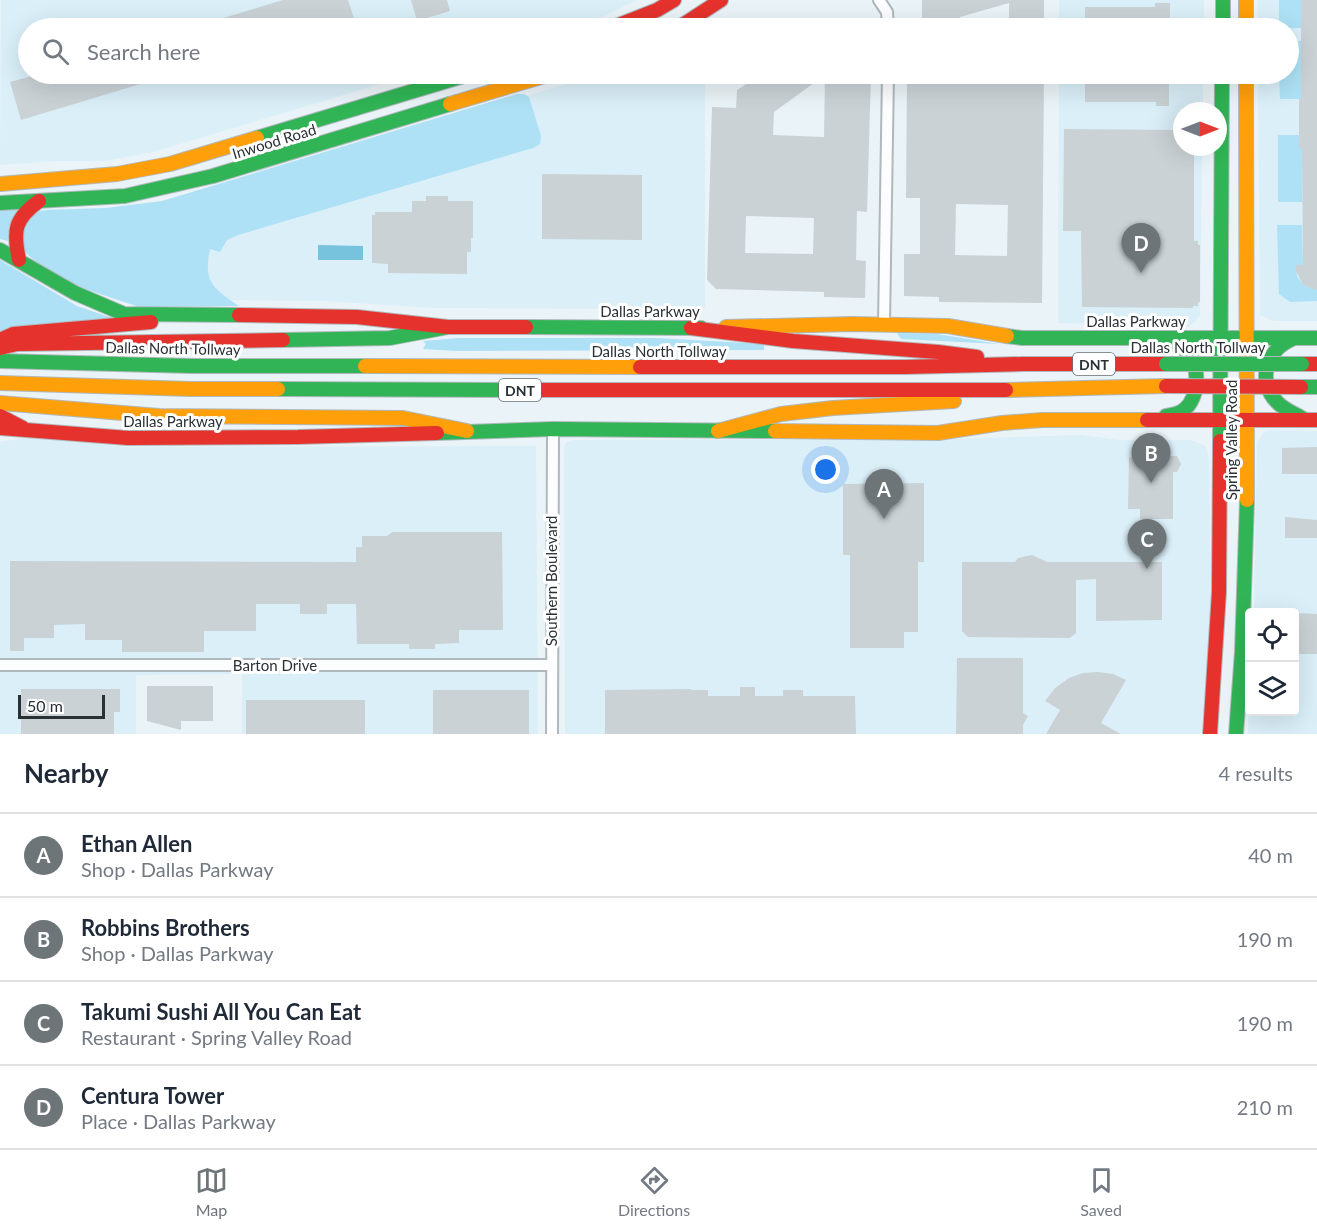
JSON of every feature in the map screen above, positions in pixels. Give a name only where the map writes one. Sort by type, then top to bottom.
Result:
[{"type":"main road","points":[[637,18],[674,0]]},
{"type":"main road","points":[[693,18],[721,0]]},
{"type":"main road","points":[[1223,0],[1223,18]]},
{"type":"main road","points":[[1241,0],[1244,18]]},
{"type":"main road","points":[[1246,0],[1246,18]]},
{"type":"main road","name":"Inwood Road","points":[[0,184],[117,174],[170,164],[437,84]]},
{"type":"main road","name":"Inwood Road","points":[[0,203],[125,196],[213,176],[508,84]]},
{"type":"main road","name":"Spring Valley Road","points":[[1210,734],[1216,672],[1219,592],[1222,84]]},
{"type":"main road","name":"Spring Valley Road","points":[[1236,734],[1246,587],[1248,420],[1246,84]]},
{"type":"main road","points":[[207,153],[213,176]]},
{"type":"main road","points":[[19,260],[15,242],[15,225],[25,212],[39,201]]},
{"type":"main road","name":"Dallas Parkway","points":[[0,250],[68,291],[101,307],[132,315],[357,317],[448,327],[692,328],[769,324],[884,324],[948,326],[1022,338],[1317,338]]},
{"type":"main road","points":[[0,340],[13,334],[129,325],[177,315]]},
{"type":"main road","points":[[0,348],[17,344],[390,338],[448,327]]},
{"type":"main road","points":[[692,328],[794,341],[938,352],[1023,364]]},
{"type":"main road","points":[[1146,338],[1185,350],[1193,361],[1196,381],[1193,395],[1185,409],[1177,414],[1146,419]]},
{"type":"main road","points":[[1297,338],[1285,341],[1274,351],[1268,359],[1265,374],[1269,392],[1276,402],[1311,420]]},
{"type":"main road","name":"Dallas North Tollway","points":[[0,361],[192,366],[926,367],[1023,364],[1317,364]]},
{"type":"main road","name":"DNT","points":[[0,383],[202,389],[1024,390],[1166,386],[1317,387]]},
{"type":"main road","points":[[718,432],[781,414],[843,408],[988,400],[1024,390]]},
{"type":"main road","points":[[0,403],[159,416],[403,418],[467,431]]},
{"type":"main road","points":[[0,416],[27,430]]},
{"type":"main road","name":"Dallas Parkway","points":[[0,428],[128,438],[186,438],[553,429],[938,433],[1002,423],[1042,420],[1311,420]]},
{"type":"main road","points":[[0,436],[27,430]]},
{"type":"main road","points":[[1219,592],[1246,587]]},
{"type":"street","points":[[879,0],[887,12],[887,18]]},
{"type":"street","points":[[884,324],[888,84]]},
{"type":"street","name":"Southern Boulevard","points":[[552,734],[553,429]]},
{"type":"street","name":"Barton Drive","points":[[0,665],[551,665]]},
{"type":"shaded area","points":[[1,0],[637,0],[597,18],[18,18],[18,84],[381,84],[153,152],[105,161],[54,161],[0,165]]},
{"type":"shaded area","points":[[1059,0],[1204,0],[1204,18],[1059,18]]},
{"type":"shaded area","points":[[1258,0],[1317,0],[1317,321],[1274,321],[1260,315],[1258,84],[1299,84],[1299,18],[1258,18]]},
{"type":"shaded area","points":[[1279,0],[1301,0],[1301,28],[1299,28],[1299,18],[1279,18]]},
{"type":"shaded area","points":[[1299,41],[1301,41],[1301,99],[1280,99],[1279,84],[1299,84]]},
{"type":"shaded area","points":[[566,84],[705,84],[705,309],[436,308],[324,301],[139,299],[137,211]]},
{"type":"shaded area","points":[[1059,84],[1203,84],[1203,102],[1173,102],[1173,156],[1202,156],[1200,315],[1187,327],[1058,323]]},
{"type":"shaded area","points":[[517,94],[529,97],[541,136],[540,144],[533,148],[238,235],[227,240],[220,252],[210,249],[208,269],[212,283],[239,306],[139,307],[76,286],[37,263],[26,253],[22,242],[23,228],[35,212],[105,208],[162,201]]},
{"type":"shaded area","points":[[1278,135],[1299,135],[1299,149],[1302,149],[1302,202],[1278,202]]},
{"type":"shaded area","points":[[18,207],[9,226],[8,241],[0,239],[0,210]]},
{"type":"shaded area","points":[[1277,225],[1302,225],[1303,265],[1296,266],[1297,276],[1303,285],[1317,289],[1317,301],[1290,302],[1279,294]]},
{"type":"shaded area","points":[[318,245],[363,246],[363,260],[318,260]]},
{"type":"shaded area","points":[[0,260],[77,306],[118,320],[8,329],[0,332]]},
{"type":"shaded area","points":[[897,333],[937,334],[999,344],[901,339]]},
{"type":"shaded area","points":[[459,338],[657,338],[764,344],[764,350],[456,351],[423,349],[426,344],[423,341]]},
{"type":"shaded area","points":[[1270,430],[1317,431],[1317,734],[1248,734],[1248,716],[1299,716],[1299,608],[1254,608],[1257,443],[1264,432]]},
{"type":"shaded area","points":[[1081,435],[1118,440],[1191,440],[1206,446],[1209,459],[1211,590],[1209,654],[1201,734],[565,734],[564,449],[566,442],[573,440],[953,439]]},
{"type":"shaded area","points":[[30,437],[128,447],[536,446],[538,734],[242,734],[242,674],[136,675],[136,734],[0,734],[0,442]]},
{"type":"building","points":[[283,0],[348,0],[354,18],[223,18]]},
{"type":"building","points":[[411,0],[447,0],[450,11],[427,18],[416,18]]},
{"type":"building","points":[[922,0],[1044,0],[1044,18],[1009,18],[1009,3],[960,18],[922,18]]},
{"type":"building","points":[[1301,0],[1317,0],[1317,290],[1303,285],[1296,271],[1296,265],[1303,265],[1302,149],[1299,149]]},
{"type":"building","points":[[1155,3],[1170,3],[1170,18],[1085,18],[1085,7],[1155,7]]},
{"type":"building","points":[[18,80],[18,84],[140,84],[21,120],[10,82]]},
{"type":"building","points":[[746,84],[813,84],[774,112],[773,135],[824,137],[825,84],[871,84],[867,212],[857,211],[856,260],[866,261],[865,298],[824,297],[824,292],[716,289],[707,280],[712,107],[736,108],[737,90]],"holes":[[[746,216],[814,218],[813,254],[745,253]]]},
{"type":"building","points":[[907,84],[1044,84],[1042,303],[939,302],[939,297],[904,296],[904,254],[920,254],[920,198],[906,198]],"holes":[[[956,204],[1008,205],[1007,256],[955,255]]]},
{"type":"building","points":[[1085,84],[1169,84],[1169,106],[1156,106],[1156,102],[1085,102]]},
{"type":"building","points":[[1064,129],[1173,130],[1173,156],[1194,156],[1194,241],[1198,241],[1200,245],[1200,302],[1198,306],[1193,306],[1193,308],[1082,307],[1081,231],[1063,231]]},
{"type":"building","points":[[542,174],[642,175],[642,240],[542,239]]},
{"type":"building","points":[[426,196],[448,196],[448,201],[473,201],[473,238],[471,238],[471,252],[467,252],[467,274],[388,273],[388,264],[372,263],[372,215],[375,215],[375,212],[412,212],[412,201],[426,201]]},
{"type":"building","points":[[1317,447],[1317,474],[1282,474],[1282,448]]},
{"type":"building","points":[[1177,456],[1181,464],[1177,472],[1173,472],[1173,519],[1140,519],[1140,509],[1128,509],[1129,457]]},
{"type":"building","points":[[924,483],[924,562],[918,562],[918,632],[904,632],[904,648],[850,648],[850,555],[843,555],[843,484]]},
{"type":"building","points":[[1285,517],[1317,520],[1317,538],[1285,538]]},
{"type":"building","points":[[392,532],[502,532],[503,630],[459,630],[459,643],[435,644],[435,649],[409,649],[409,644],[357,644],[356,604],[327,604],[327,614],[300,614],[300,604],[256,604],[256,631],[204,631],[204,652],[122,652],[122,640],[85,640],[85,624],[54,625],[54,638],[24,638],[24,651],[10,651],[10,561],[356,562],[356,547],[362,547],[362,536],[387,536]]},
{"type":"building","points":[[1032,555],[1047,562],[1162,562],[1162,620],[1096,621],[1096,579],[1076,580],[1076,633],[1070,638],[968,637],[962,631],[962,562],[1015,562],[1018,558]]},
{"type":"building","points":[[1299,613],[1317,614],[1317,654],[1299,654]]},
{"type":"building","points":[[957,658],[1023,658],[1023,713],[1028,716],[1023,725],[1023,734],[956,734]]},
{"type":"building","points":[[1083,673],[1113,674],[1126,680],[1101,723],[1121,734],[1046,734],[1060,710],[1045,701],[1055,688],[1069,678]]},
{"type":"building","points":[[147,686],[213,686],[213,721],[181,721],[181,730],[147,721]]},
{"type":"building","points":[[740,687],[755,687],[755,696],[783,696],[783,690],[803,690],[803,696],[855,696],[856,734],[605,734],[605,690],[691,689],[708,690],[708,696],[740,696]]},
{"type":"building","points":[[21,689],[120,689],[120,712],[114,712],[114,734],[21,734]]},
{"type":"building","points":[[433,690],[529,690],[529,734],[433,734]]},
{"type":"building","points":[[246,700],[365,700],[365,734],[246,734]]},
{"type":"traffic: fast","points":[[1223,0],[1223,18]]},
{"type":"traffic: fast","points":[[257,138],[437,84]]},
{"type":"traffic: fast","points":[[1220,441],[1222,84]]},
{"type":"traffic: fast","points":[[0,203],[125,196],[213,176],[450,104]]},
{"type":"traffic: fast","points":[[0,250],[75,293],[124,314],[239,315]]},
{"type":"traffic: fast","points":[[283,340],[390,338],[448,327]]},
{"type":"traffic: fast","points":[[526,327],[701,328]]},
{"type":"traffic: fast","points":[[1007,336],[1022,338],[1317,338]]},
{"type":"traffic: fast","points":[[1292,339],[1276,350],[1271,358],[1267,366],[1267,384],[1280,405],[1305,420]]},
{"type":"traffic: fast","points":[[1162,341],[1184,349],[1190,355],[1196,371],[1196,388],[1189,404],[1184,410],[1166,416]]},
{"type":"traffic: fast","points":[[0,361],[192,366],[365,366]]},
{"type":"traffic: fast","points":[[1166,364],[1302,364]]},
{"type":"traffic: fast","points":[[1301,387],[1317,387]]},
{"type":"traffic: fast","points":[[278,389],[513,390]]},
{"type":"traffic: fast","points":[[437,433],[553,429],[775,431]]},
{"type":"traffic: fast","points":[[1236,734],[1242,652],[1247,500]]},
{"type":"traffic: slow","points":[[1246,0],[1246,18]]},
{"type":"traffic: slow","points":[[450,104],[517,84]]},
{"type":"traffic: slow","points":[[1246,84],[1247,500]]},
{"type":"traffic: slow","points":[[0,184],[117,174],[170,164],[257,138]]},
{"type":"traffic: slow","points":[[726,327],[852,324],[948,326],[1007,336]]},
{"type":"traffic: slow","points":[[365,366],[640,367]]},
{"type":"traffic: slow","points":[[0,383],[191,389],[278,389]]},
{"type":"traffic: slow","points":[[1006,390],[1166,386]]},
{"type":"traffic: slow","points":[[718,431],[781,414],[833,408],[954,401]]},
{"type":"traffic: slow","points":[[0,403],[159,416],[403,418],[467,431]]},
{"type":"traffic: slow","points":[[775,431],[938,433],[1002,423],[1042,420],[1147,420]]},
{"type":"traffic: jam","points":[[637,18],[674,0]]},
{"type":"traffic: jam","points":[[693,18],[721,0]]},
{"type":"traffic: jam","points":[[19,260],[16,241],[17,226],[24,214],[39,201]]},
{"type":"traffic: jam","points":[[239,315],[357,317],[448,327],[526,327]]},
{"type":"traffic: jam","points":[[0,340],[13,334],[151,322]]},
{"type":"traffic: jam","points":[[691,328],[793,341],[977,357]]},
{"type":"traffic: jam","points":[[0,348],[17,344],[283,340]]},
{"type":"traffic: jam","points":[[640,367],[1166,364]]},
{"type":"traffic: jam","points":[[1302,364],[1317,364]]},
{"type":"traffic: jam","points":[[1166,386],[1301,387]]},
{"type":"traffic: jam","points":[[513,390],[1006,390]]},
{"type":"traffic: jam","points":[[0,416],[23,428]]},
{"type":"traffic: jam","points":[[1147,420],[1317,420]]},
{"type":"traffic: jam","points":[[0,428],[128,438],[437,433]]},
{"type":"traffic: jam","points":[[1210,734],[1219,592],[1220,441]]},
{"type":"place","name":"Centura Tower","points":[[1141,273]]},
{"type":"place","name":"Robbins Brothers","points":[[1151,483]]},
{"type":"place","name":"Ethan Allen","points":[[884,519]]},
{"type":"place","name":"Takumi Sushi All You Can Eat","points":[[1147,569]]}]
